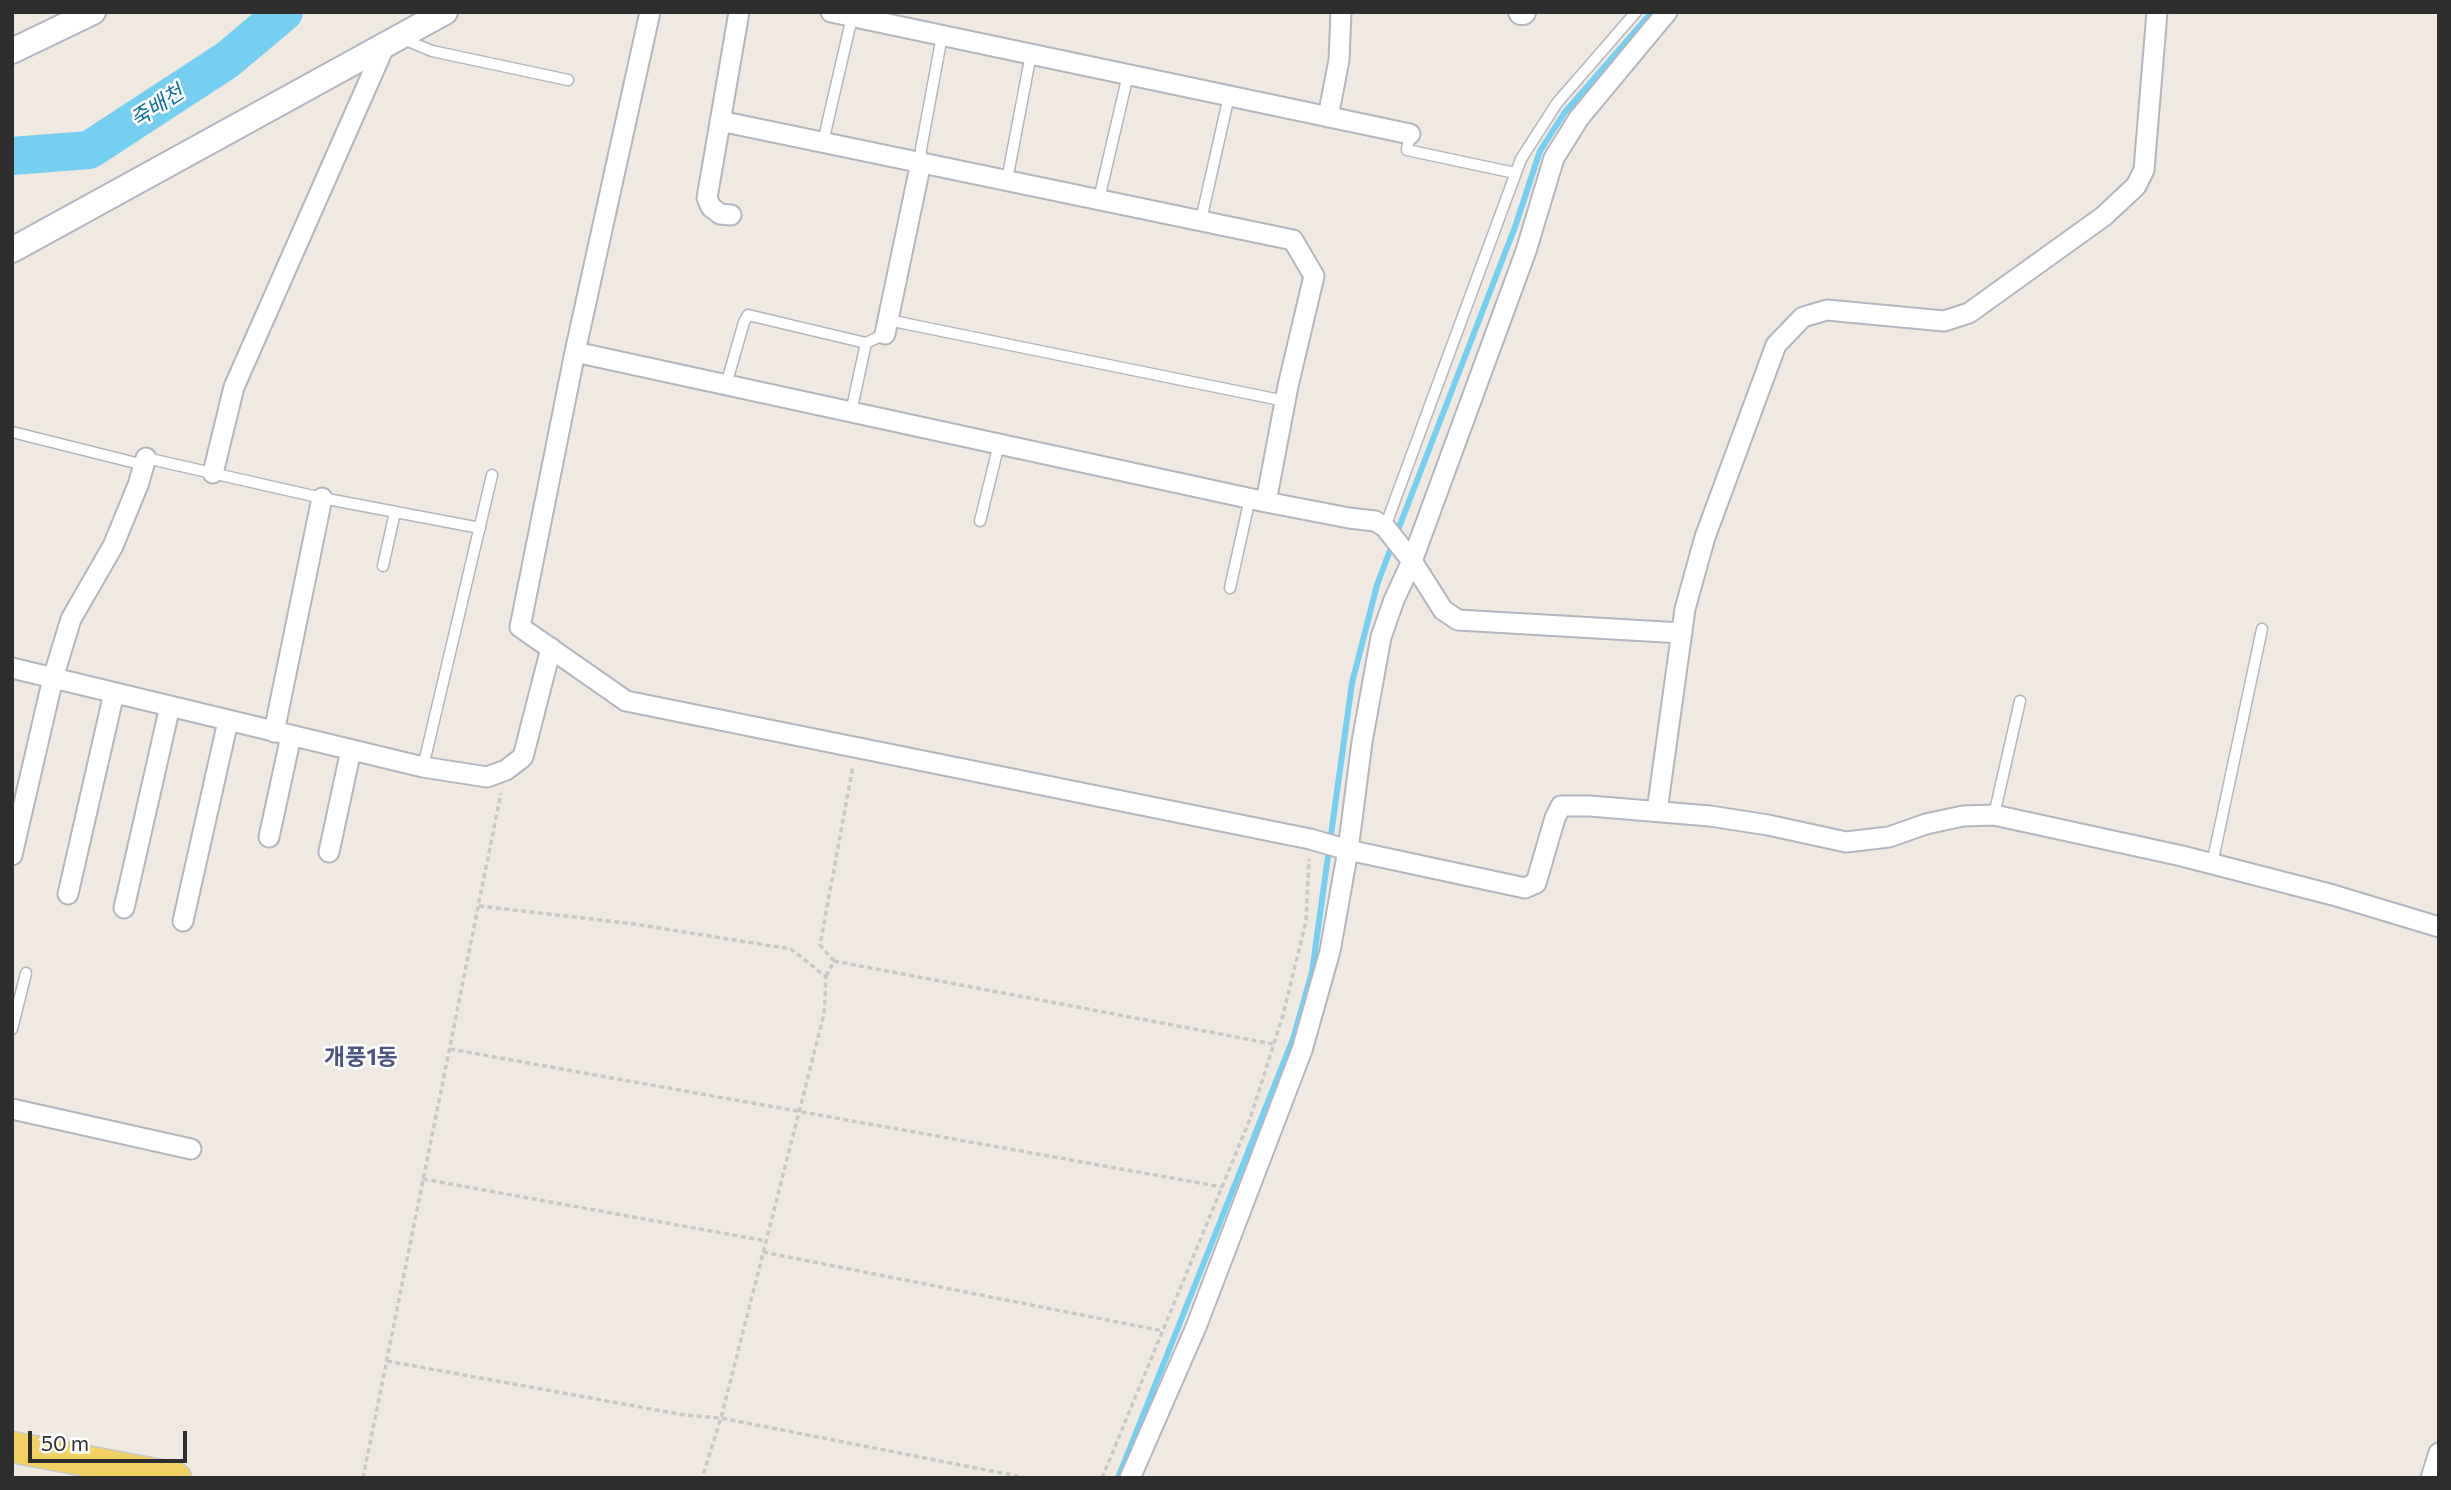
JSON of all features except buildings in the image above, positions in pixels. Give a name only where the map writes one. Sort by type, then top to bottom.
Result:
[{"type":"main road","points":[[12,1447],[176,1478]]},
{"type":"street","points":[[12,51],[93,12]]},
{"type":"street","points":[[12,250],[445,12]]},
{"type":"street","points":[[650,12],[575,352],[520,627],[626,701],[1315,841],[1525,888],[1536,883],[1561,806],[1657,811],[1768,825],[1846,842],[1889,837],[1926,824],[1963,816],[1994,815],[2212,864],[2333,895],[2439,927]]},
{"type":"street","points":[[731,215],[720,214],[710,207],[707,198],[739,12]]},
{"type":"street","points":[[831,12],[1410,134]]},
{"type":"street","points":[[1328,117],[1339,60],[1341,12]]},
{"type":"street","points":[[1130,1478],[1196,1327],[1302,1050],[1330,951],[1381,637],[1527,251],[1554,158],[1579,118],[1667,12]]},
{"type":"street","points":[[1657,811],[1685,610],[1705,537],[1776,345],[1803,317],[1827,310],[1944,321],[1969,313],[2104,216],[2136,186],[2144,170],[2158,12]]},
{"type":"street","points":[[213,473],[234,387],[392,41]]},
{"type":"street","points":[[720,121],[1293,240],[1314,276],[1285,401],[1258,500]]},
{"type":"street","points":[[887,327],[921,162]]},
{"type":"street","points":[[575,352],[1258,500],[1376,521],[1385,527],[1410,558],[1443,610],[1458,620],[1682,633]]},
{"type":"street","points":[[12,855],[53,678],[71,619],[113,546],[145,462]]},
{"type":"street","points":[[269,837],[322,498]]},
{"type":"street","points":[[12,668],[423,767],[487,778],[506,770],[523,757],[551,648]]},
{"type":"street","points":[[68,894],[114,693]]},
{"type":"street","points":[[124,908],[170,706]]},
{"type":"street","points":[[183,922],[228,720]]},
{"type":"street","points":[[328,852],[351,750]]},
{"type":"street","points":[[12,1108],[191,1149]]},
{"type":"street","points":[[2431,1478],[2439,1453]]},
{"type":"lane","points":[[1385,527],[1521,159],[1557,103],[1636,12]]},
{"type":"lane","points":[[823,142],[852,17]]},
{"type":"lane","points":[[921,162],[921,149],[942,36]]},
{"type":"lane","points":[[392,41],[568,80]]},
{"type":"lane","points":[[1007,180],[1031,54]]},
{"type":"lane","points":[[1099,199],[1128,75]]},
{"type":"lane","points":[[1201,220],[1228,96]]},
{"type":"lane","points":[[1410,134],[1407,150],[1516,173]]},
{"type":"lane","points":[[726,385],[748,315],[866,343]]},
{"type":"lane","points":[[852,412],[866,343],[887,327],[1285,401]]},
{"type":"lane","points":[[12,432],[145,462],[213,473],[322,498],[480,528]]},
{"type":"lane","points":[[980,521],[999,444]]},
{"type":"lane","points":[[423,767],[492,475]]},
{"type":"lane","points":[[1230,588],[1258,500]]},
{"type":"lane","points":[[383,566],[395,512]]},
{"type":"lane","points":[[2212,864],[2262,629]]},
{"type":"lane","points":[[1994,815],[2020,701]]},
{"type":"lane","points":[[12,1029],[26,973]]},
{"type":"path","points":[[856,747],[820,945],[834,961],[1273,1044]]},
{"type":"path","points":[[363,1478],[506,770]]},
{"type":"path","points":[[1102,1478],[1250,1119],[1306,921],[1315,841]]},
{"type":"path","points":[[479,906],[634,924],[791,949],[826,977]]},
{"type":"path","points":[[702,1478],[721,1418],[824,1014],[826,977],[834,961]]},
{"type":"path","points":[[450,1049],[1222,1187]]},
{"type":"path","points":[[423,1179],[766,1241]]},
{"type":"path","points":[[763,1252],[1163,1331]]},
{"type":"path","points":[[387,1361],[684,1415],[721,1418],[1027,1478]]},
{"type":"waterway","name":"죽배천","points":[[12,156],[89,150],[227,60],[284,12]]},
{"type":"waterway","points":[[1396,535],[1515,227],[1540,151],[1565,112],[1652,12]]},
{"type":"waterway","points":[[1118,1478],[1293,1039],[1312,972],[1352,683],[1377,585],[1392,545]]},
{"type":"district","name":"개풍1동","points":[[361,1057]]}]
